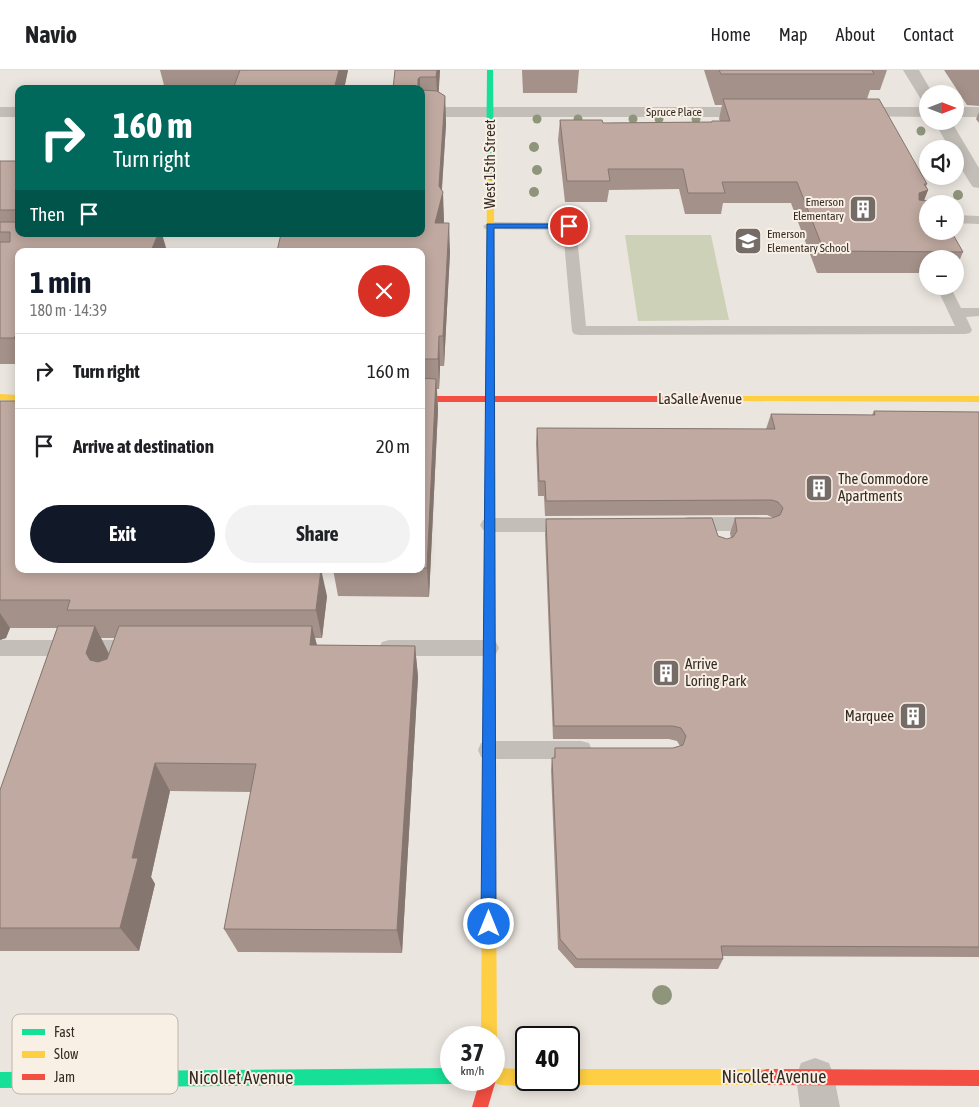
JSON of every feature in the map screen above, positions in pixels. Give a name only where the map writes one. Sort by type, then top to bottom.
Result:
[{"type":"street","name":"West 15th Street","points":[[489,1026],[490,70]]},
{"type":"street","points":[[911,70],[920,85]]},
{"type":"street","points":[[0,112],[15,112]]},
{"type":"street","name":"Spruce Place","points":[[425,112],[768,112]]},
{"type":"street","points":[[837,112],[919,112]]},
{"type":"street","points":[[964,112],[979,112]]},
{"type":"street","points":[[947,130],[979,183]]},
{"type":"street","points":[[0,397],[15,398]]},
{"type":"street","name":"LaSalle Avenue","points":[[425,399],[979,399]]},
{"type":"street","name":"Nicollet Avenue","points":[[178,1078],[440,1076]]},
{"type":"street","name":"Nicollet Avenue","points":[[580,1078],[817,1092],[979,1078]]},
{"type":"street","points":[[480,1107],[485,1091]]},
{"type":"street","points":[[492,1091],[494,1098]]},
{"type":"lane","points":[[964,219],[979,220]]},
{"type":"lane","points":[[490,226],[569,226],[579,331],[965,330],[947,295]]},
{"type":"lane","points":[[956,313],[979,312]]},
{"type":"lane","points":[[668,524],[720,531],[767,524]]},
{"type":"lane","points":[[489,525],[589,525]]},
{"type":"lane","points":[[0,648],[124,656],[156,648]]},
{"type":"lane","points":[[375,648],[489,648]]},
{"type":"lane","points":[[489,750],[601,750]]},
{"type":"green space","points":[[625,235],[711,235],[729,320],[638,321]]},
{"type":"building","points":[[240,70],[339,70],[335,85],[234,85]]},
{"type":"building","points":[[395,70],[437,70],[436,77],[420,77],[418,85],[393,85]]},
{"type":"building","points":[[719,70],[872,70],[874,74],[721,74]]},
{"type":"building","points":[[425,90],[437,91],[445,96],[439,186],[443,192],[435,223],[449,223],[443,336],[439,336],[438,359],[425,359],[425,248],[278,248],[280,237],[425,237]]},
{"type":"building","name":"Emerson Elementary","points":[[723,99],[879,99],[919,170],[919,185],[925,185],[928,190],[919,193],[919,240],[956,240],[962,250],[824,251],[797,182],[722,182],[725,193],[688,193],[683,169],[608,169],[610,181],[567,181],[560,120],[602,120],[603,123],[730,121]]},
{"type":"building","points":[[0,161],[15,161],[15,210],[0,210]]},
{"type":"building","points":[[0,222],[15,222],[15,237],[157,237],[152,248],[15,248],[15,336],[14,338],[0,338],[0,242],[10,242],[10,232],[0,232]]},
{"type":"building","points":[[425,378],[436,379],[427,568],[425,568]]},
{"type":"building","points":[[0,401],[15,401],[15,573],[321,573],[316,610],[67,610],[70,600],[0,600]]},
{"type":"building","points":[[874,411],[979,412],[979,947],[721,946],[723,959],[577,959],[560,939],[552,758],[555,758],[555,748],[673,748],[683,745],[686,736],[681,728],[673,726],[554,726],[546,519],[712,518],[718,536],[727,539],[733,537],[737,531],[735,518],[772,518],[780,515],[783,508],[778,502],[772,500],[546,501],[545,481],[539,481],[537,428],[775,429],[771,414],[875,415]]},
{"type":"building","points":[[58,626],[95,626],[86,653],[90,660],[98,662],[107,659],[119,626],[312,626],[310,645],[415,646],[397,930],[224,929],[256,764],[155,763],[132,858],[138,858],[120,928],[0,928],[0,790]]},
{"type":"traffic: fast","points":[[490,70],[490,181]]},
{"type":"traffic: fast","points":[[489,730],[490,478]]},
{"type":"traffic: fast","points":[[178,1078],[440,1076]]},
{"type":"traffic: fast","points":[[0,1080],[12,1080]]},
{"type":"traffic: slow","points":[[490,181],[490,478]]},
{"type":"traffic: slow","points":[[0,397],[15,398]]},
{"type":"traffic: slow","points":[[736,399],[979,399]]},
{"type":"traffic: slow","points":[[489,730],[489,1026]]},
{"type":"traffic: slow","points":[[505,1076],[515,1077]]},
{"type":"traffic: slow","points":[[580,1077],[767,1077]]},
{"type":"traffic: jam","points":[[425,399],[736,399]]},
{"type":"traffic: jam","points":[[767,1077],[979,1078]]},
{"type":"traffic: jam","points":[[480,1107],[485,1091]]},
{"type":"place","name":"Emerson Elementary","points":[[863,209]]},
{"type":"place","name":"Emerson Elementary School","points":[[748,241]]},
{"type":"place","name":"The Commodore Apartments","points":[[819,488]]},
{"type":"place","name":"Arrive Loring Park","points":[[666,673]]},
{"type":"place","name":"Marquee","points":[[913,716]]},
{"type":"route","points":[[489,924],[490,226],[569,226]]}]
